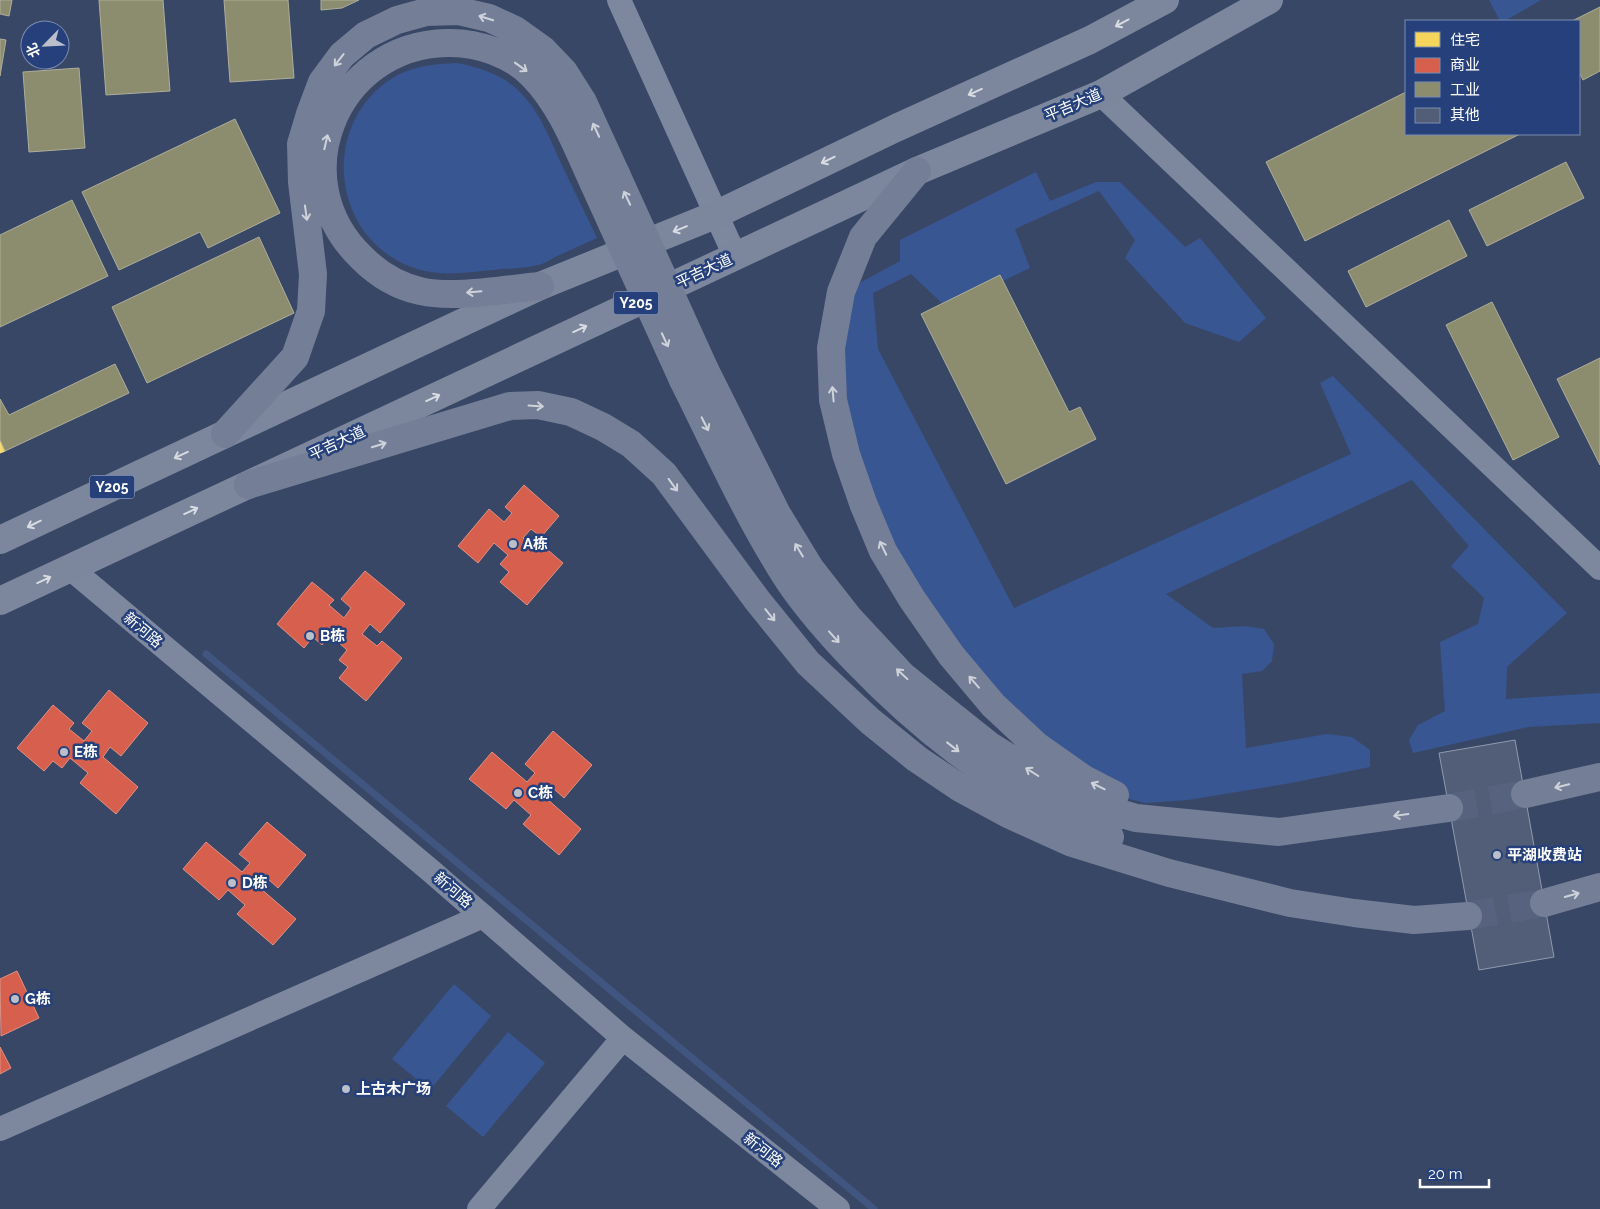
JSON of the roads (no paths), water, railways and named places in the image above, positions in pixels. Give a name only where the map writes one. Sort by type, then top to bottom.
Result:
[{"type":"highway","points":[[225,434],[295,357],[310,311],[313,274],[302,182],[301,144],[322,82],[342,55],[366,35],[397,20],[426,12],[459,11],[489,18],[515,30],[543,50],[564,72],[583,102],[605,179],[694,375],[756,526],[790,582],[830,634],[886,693],[977,766],[1048,810],[1090,830],[1290,903]]},
{"type":"highway","points":[[540,286],[446,294],[420,291],[394,282],[372,268],[352,249],[337,227],[327,202],[322,175],[324,148],[331,122],[343,98],[360,78],[381,61],[406,49],[432,43],[459,42],[485,48],[510,59],[532,75],[550,95],[563,118],[605,179]]},
{"type":"highway","points":[[917,171],[863,237],[841,292],[831,348],[834,400],[846,454],[863,503],[883,551],[912,599],[950,655],[993,705],[1037,746],[1084,780],[1132,803],[1170,814],[1279,832]]},
{"type":"highway","points":[[694,375],[810,568],[849,618],[902,675],[950,714],[998,751],[1060,789],[1098,807],[1136,818],[1279,832],[1449,808]]},
{"type":"highway","points":[[248,484],[510,406],[538,405],[571,412],[603,427],[631,444],[664,474],[757,600],[808,663],[870,721],[917,759],[960,788],[1008,814],[1072,842],[1169,873],[1290,903],[1354,913],[1414,920],[1468,916]]},
{"type":"highway","points":[[1525,794],[1600,777]]},
{"type":"highway","points":[[1544,902],[1600,887]]},
{"type":"main road","name":"Y205","points":[[0,540],[540,286],[715,215],[896,128],[1090,40],[1165,0]]},
{"type":"main road","name":"平吉大道","points":[[0,601],[917,171],[1101,94],[1269,0]]},
{"type":"street","points":[[619,0],[735,256]]},
{"type":"street","points":[[1101,94],[1600,568]]},
{"type":"street","name":"新河路","points":[[70,568],[431,871],[623,1038],[838,1209]]},
{"type":"street","points":[[0,1128],[483,916]]},
{"type":"street","points":[[479,1209],[623,1038]]},
{"type":"waterway","points":[[206,654],[874,1209]]},
{"type":"tunnel","points":[[1449,808],[1525,794]]},
{"type":"tunnel","points":[[1468,916],[1544,903]]},
{"type":"place","name":"A栋","points":[[513,544]]},
{"type":"place","name":"B栋","points":[[310,636]]},
{"type":"place","name":"E栋","points":[[64,752]]},
{"type":"place","name":"C栋","points":[[518,793]]},
{"type":"place","name":"平湖收费站","points":[[1497,855]]},
{"type":"place","name":"D栋","points":[[232,883]]},
{"type":"place","name":"G栋","points":[[15,999]]},
{"type":"place","name":"上古木广场","points":[[346,1089]]}]
